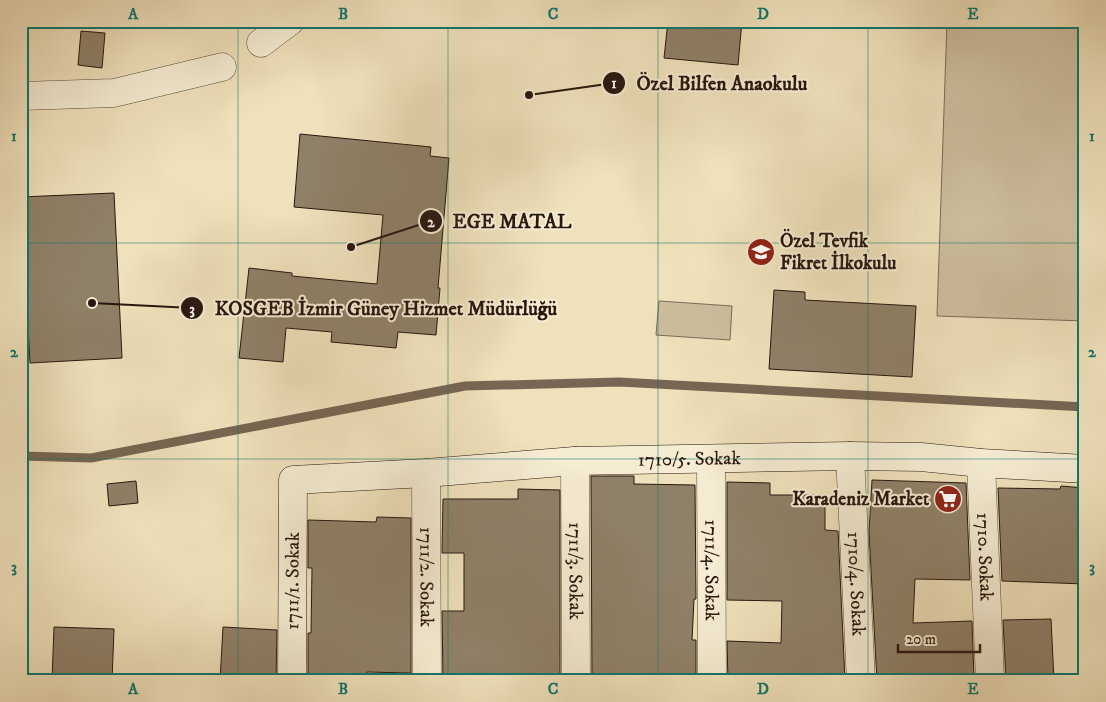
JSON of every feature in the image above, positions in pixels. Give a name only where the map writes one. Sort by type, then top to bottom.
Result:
[{"type":"street","points":[[261,43],[290,21]]},
{"type":"street","points":[[21,96],[114,93],[222,67]]},
{"type":"street","name":"1710/5. Sokak","points":[[293,480],[426,473],[575,461],[850,456],[920,457],[1085,469]]},
{"type":"street","name":"1710/4. Sokak","points":[[850,456],[861,681]]},
{"type":"street","name":"1711/4. Sokak","points":[[711,460],[712,681]]},
{"type":"street","name":"1711/3. Sokak","points":[[575,461],[576,681]]},
{"type":"street","name":"1710. Sokak","points":[[981,462],[990,681]]},
{"type":"street","name":"1711/2. Sokak","points":[[426,473],[427,681]]},
{"type":"street","name":"1711/1. Sokak","points":[[292,681],[293,480]]},
{"type":"shaded area","points":[[947,21],[1085,21],[1085,321],[937,316]]},
{"type":"shaded area","points":[[659,301],[732,306],[730,340],[656,335]]},
{"type":"building","points":[[668,21],[742,21],[738,65],[664,58]]},
{"type":"building","points":[[81,31],[105,33],[102,68],[78,65]]},
{"type":"building","points":[[300,134],[431,147],[430,156],[449,158],[436,335],[398,332],[396,348],[331,342],[332,332],[286,328],[283,362],[239,358],[249,268],[292,273],[292,276],[377,284],[383,215],[294,207]]},
{"type":"building","points":[[114,193],[122,358],[30,363],[21,197]]},
{"type":"building","points":[[774,290],[805,292],[805,300],[916,306],[912,377],[769,369]]},
{"type":"building","points":[[591,476],[634,476],[634,484],[695,485],[696,599],[694,599],[692,640],[696,640],[696,681],[592,681]]},
{"type":"building","points":[[872,480],[966,483],[970,580],[915,579],[913,623],[972,621],[974,681],[877,681],[869,532]]},
{"type":"building","points":[[136,481],[138,503],[109,506],[107,484]]},
{"type":"building","points":[[727,482],[770,483],[770,495],[825,495],[825,530],[838,531],[845,681],[728,681],[727,641],[781,643],[782,601],[727,600]]},
{"type":"building","points":[[1061,486],[1085,488],[1085,584],[1002,581],[998,488],[1060,489]]},
{"type":"building","points":[[518,489],[560,490],[560,681],[443,681],[442,611],[464,611],[464,553],[442,553],[443,499],[518,499]]},
{"type":"building","points":[[377,517],[411,518],[411,673],[367,672],[367,677],[308,676],[308,633],[311,633],[312,568],[308,568],[308,520],[376,522]]},
{"type":"building","points":[[1051,619],[1054,681],[1006,681],[1003,620]]},
{"type":"building","points":[[54,627],[114,629],[112,681],[52,681]]},
{"type":"building","points":[[223,627],[277,630],[276,681],[220,681]]},
{"type":"waterway","points":[[21,456],[91,458],[465,386],[619,382],[1085,407]]},
{"type":"place","name":"Özel Bilfen Anaokulu","points":[[529,95]]},
{"type":"place","name":"EGE MATAL","points":[[351,247]]},
{"type":"place","name":"Özel Tevfik Fikret İlkokulu","points":[[761,252]]},
{"type":"place","name":"KOSGEB İzmir Güney Hizmet Müdürlüğü","points":[[92,303]]},
{"type":"place","name":"Karadeniz Market","points":[[948,499]]}]
